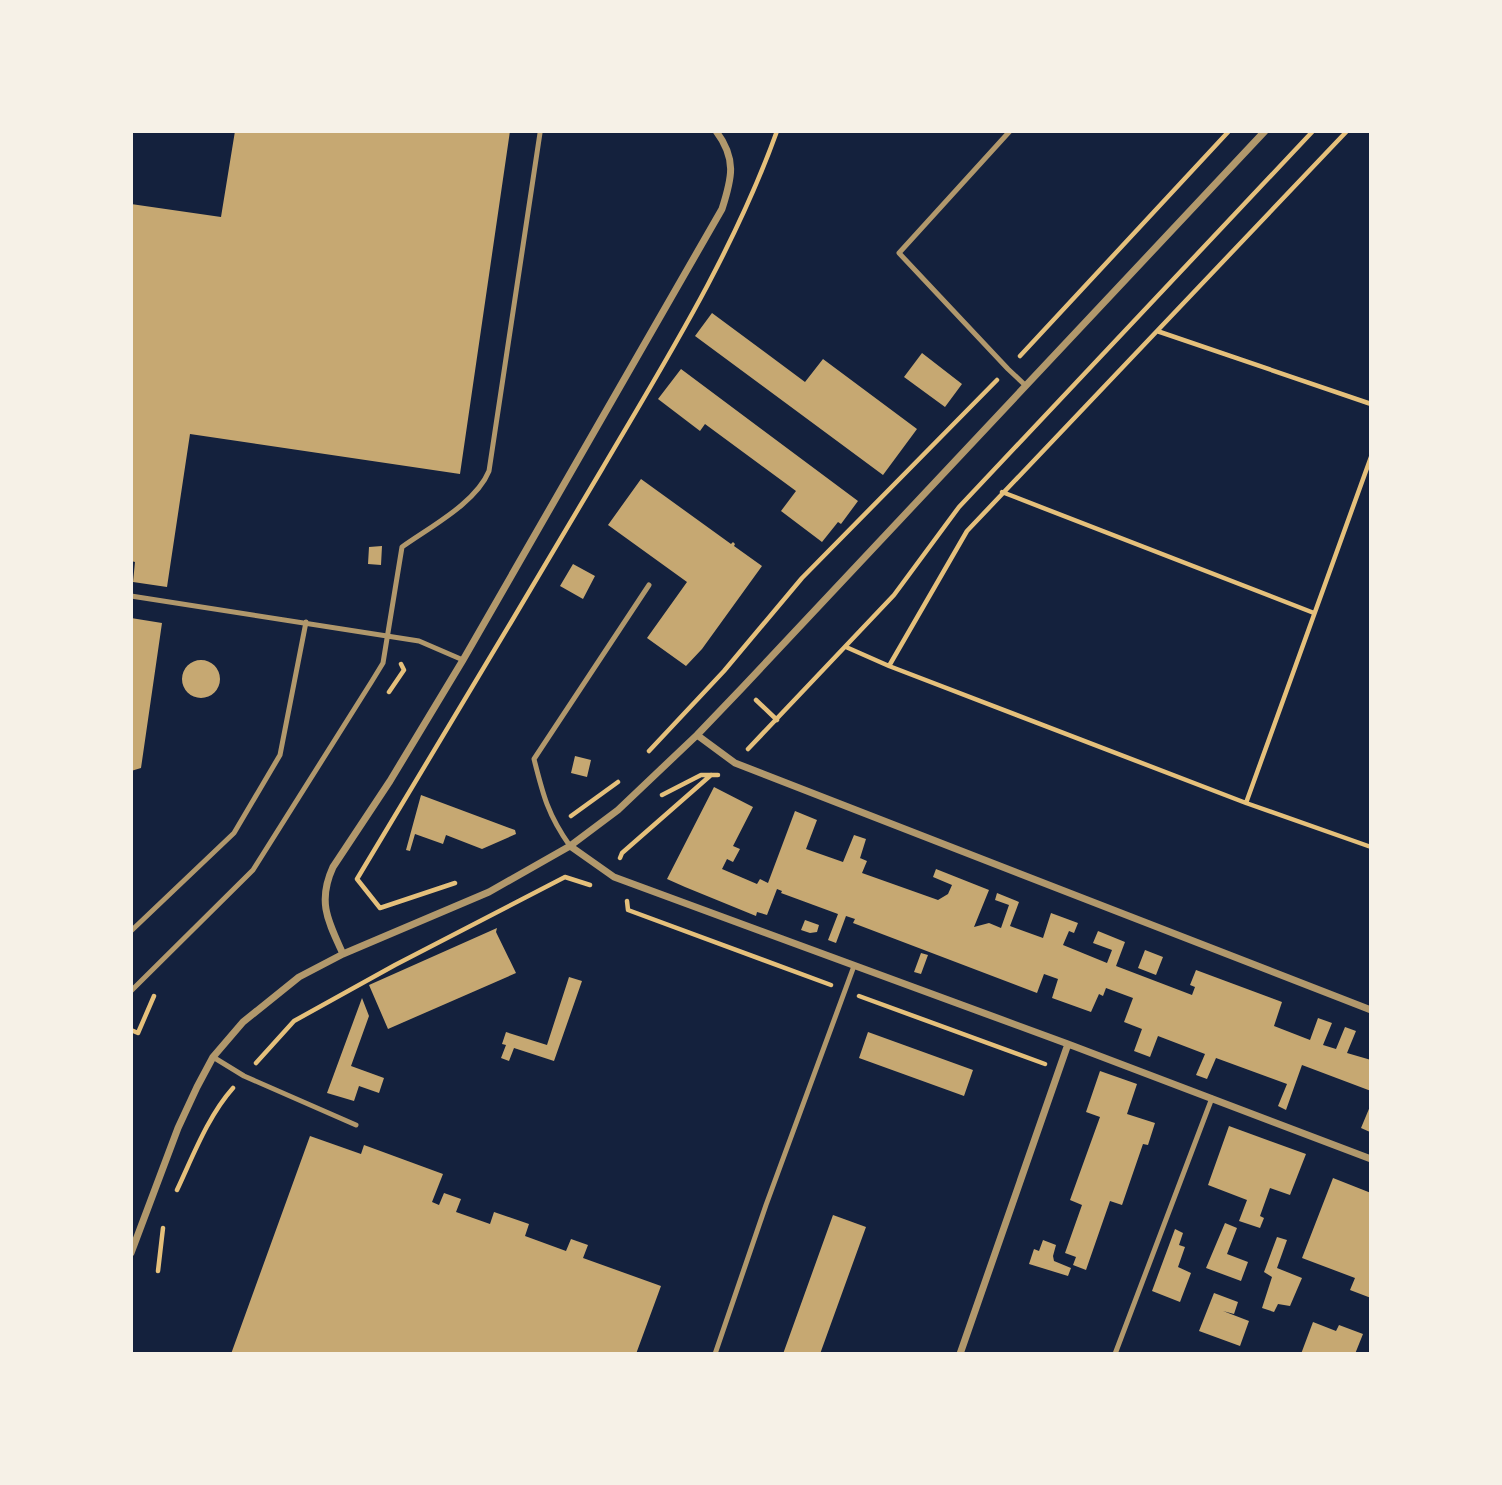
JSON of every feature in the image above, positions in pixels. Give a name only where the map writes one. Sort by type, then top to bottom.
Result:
[{"type":"street","points":[[342,954],[330,928],[323,903],[326,883],[333,867],[390,781],[463,660],[722,209],[729,186],[731,162],[725,144],[716,131]]},
{"type":"street","points":[[131,1253],[178,1128],[213,1057],[243,1022],[299,977],[342,954],[489,892],[570,846],[618,810],[697,735],[1265,131]]},
{"type":"street","points":[[697,735],[735,763],[1371,1010]]},
{"type":"street","points":[[570,846],[614,877],[1371,1159]]},
{"type":"street","points":[[960,1354],[1068,1044]]},
{"type":"lane","points":[[1010,131],[899,253],[1025,384]]},
{"type":"lane","points":[[131,991],[253,870],[378,672],[383,663],[402,547],[465,502],[483,485],[489,471],[540,133]]},
{"type":"lane","points":[[570,846],[556,827],[545,804],[534,759],[649,585]]},
{"type":"lane","points":[[131,596],[388,635],[419,641],[463,660]]},
{"type":"lane","points":[[131,931],[234,833],[280,755],[306,622]]},
{"type":"lane","points":[[715,1354],[766,1205],[854,966]]},
{"type":"lane","points":[[213,1057],[244,1076],[356,1125]]},
{"type":"lane","points":[[1115,1354],[1212,1098]]},
{"type":"path","points":[[456,883],[380,908],[357,879],[501,641],[706,289],[743,218],[777,131]]},
{"type":"path","points":[[645,756],[724,671],[802,579],[1008,369],[1229,131]]},
{"type":"path","points":[[777,720],[894,595],[959,507],[1313,131]]},
{"type":"path","points":[[889,666],[967,531],[1347,131]]},
{"type":"path","points":[[1157,331],[1371,404]]},
{"type":"path","points":[[1246,803],[1371,457]]},
{"type":"path","points":[[1002,492],[1314,613]]},
{"type":"path","points":[[846,647],[1246,803],[1371,847]]},
{"type":"path","points":[[174,1196],[225,1097],[294,1021],[395,964],[565,877],[609,891],[622,853],[712,774]]},
{"type":"path","points":[[556,827],[627,775]]},
{"type":"path","points":[[158,1271],[166,1218]]},
{"type":"building","points":[[235,131],[510,131],[460,474],[190,434],[167,587],[133,582],[135,562],[131,561],[131,204],[221,217]]},
{"type":"building","points":[[712,313],[805,382],[823,359],[917,429],[883,475],[695,336]]},
{"type":"building","points":[[922,353],[962,384],[945,407],[904,377]]},
{"type":"building","points":[[681,369],[858,501],[841,524],[838,522],[822,542],[781,511],[796,491],[705,424],[700,431],[658,399]]},
{"type":"building","points":[[641,479],[731,544],[733,542],[734,546],[762,566],[702,649],[686,666],[647,638],[687,582],[608,525]]},
{"type":"building","points":[[382,546],[381,565],[368,564],[369,547]]},
{"type":"building","points":[[573,564],[595,576],[583,599],[560,586]]},
{"type":"building","points":[[131,618],[162,623],[141,768],[131,771]]},
{"type":"building","points":[[201,660],[214,666],[220,679],[214,692],[201,698],[188,692],[182,679],[188,666]]},
{"type":"building","points":[[575,756],[591,760],[587,777],[571,773]]},
{"type":"building","points":[[714,787],[753,807],[733,846],[740,849],[733,862],[727,859],[722,869],[757,884],[760,879],[768,883],[795,811],[817,820],[806,849],[843,862],[854,835],[866,839],[860,858],[867,861],[862,873],[938,900],[948,894],[952,885],[933,877],[936,869],[989,890],[974,927],[989,923],[1001,928],[1009,905],[995,900],[997,893],[1019,902],[1010,926],[1043,938],[1051,913],[1078,923],[1074,933],[1069,931],[1063,945],[1107,963],[1112,950],[1093,943],[1098,931],[1125,942],[1116,966],[1192,995],[1195,987],[1190,985],[1196,970],[1282,1002],[1274,1026],[1310,1040],[1318,1018],[1332,1023],[1323,1045],[1336,1049],[1345,1027],[1356,1031],[1347,1053],[1371,1060],[1371,1091],[1302,1065],[1286,1110],[1278,1106],[1287,1084],[1216,1058],[1207,1079],[1196,1075],[1205,1054],[1158,1036],[1150,1057],[1134,1051],[1142,1029],[1124,1022],[1133,998],[1106,988],[1103,996],[1099,994],[1091,1012],[1052,998],[1058,979],[1044,974],[1037,993],[853,923],[855,919],[846,916],[836,943],[828,940],[838,914],[781,893],[782,891],[777,889],[767,915],[757,912],[756,916],[667,879]]},
{"type":"building","points":[[421,795],[515,830],[516,834],[482,849],[446,835],[443,844],[415,834],[410,851],[406,850]]},
{"type":"building","points":[[805,920],[819,925],[817,932],[801,930]]},
{"type":"building","points":[[497,928],[496,932],[516,973],[388,1029],[369,985]]},
{"type":"building","points":[[1145,950],[1163,957],[1156,975],[1138,968]]},
{"type":"building","points":[[921,953],[928,955],[921,974],[914,972]]},
{"type":"building","points":[[569,977],[582,981],[554,1061],[514,1048],[509,1061],[501,1058],[506,1045],[502,1044],[506,1032],[547,1045]]},
{"type":"building","points":[[362,998],[369,1016],[351,1066],[384,1078],[379,1093],[359,1086],[354,1101],[327,1093]]},
{"type":"building","points":[[868,1032],[973,1070],[964,1096],[859,1058]]},
{"type":"building","points":[[1100,1071],[1137,1084],[1127,1114],[1155,1123],[1148,1145],[1143,1144],[1122,1205],[1110,1201],[1086,1270],[1073,1265],[1076,1257],[1065,1253],[1082,1205],[1070,1200],[1100,1117],[1086,1112]]},
{"type":"building","points":[[1371,1104],[1371,1128],[1370,1132],[1361,1128]]},
{"type":"building","points":[[1229,1126],[1306,1154],[1290,1195],[1270,1188],[1260,1216],[1264,1218],[1260,1228],[1239,1221],[1247,1200],[1208,1185]]},
{"type":"building","points":[[310,1136],[361,1154],[364,1145],[443,1174],[432,1202],[439,1205],[444,1193],[461,1199],[456,1212],[490,1224],[494,1212],[529,1224],[525,1236],[566,1251],[571,1239],[588,1245],[583,1258],[661,1286],[636,1354],[231,1354]]},
{"type":"building","points":[[1333,1178],[1371,1193],[1371,1298],[1350,1290],[1355,1278],[1302,1258]]},
{"type":"building","points":[[833,1215],[866,1227],[820,1354],[783,1354]]},
{"type":"building","points":[[1225,1223],[1237,1228],[1227,1254],[1248,1262],[1241,1281],[1206,1268]]},
{"type":"building","points":[[1175,1229],[1183,1233],[1179,1245],[1185,1247],[1178,1267],[1191,1273],[1180,1302],[1152,1291]]},
{"type":"building","points":[[1277,1237],[1287,1240],[1277,1268],[1302,1278],[1290,1306],[1278,1304],[1274,1312],[1262,1308],[1272,1277],[1264,1272]]},
{"type":"building","points":[[1043,1240],[1056,1245],[1054,1261],[1071,1268],[1068,1276],[1029,1264],[1034,1249],[1039,1251]]},
{"type":"building","points":[[1214,1293],[1238,1302],[1234,1314],[1223,1311],[1249,1321],[1240,1346],[1199,1331]]},
{"type":"building","points":[[1313,1322],[1336,1331],[1339,1325],[1363,1334],[1355,1354],[1301,1354]]}]
